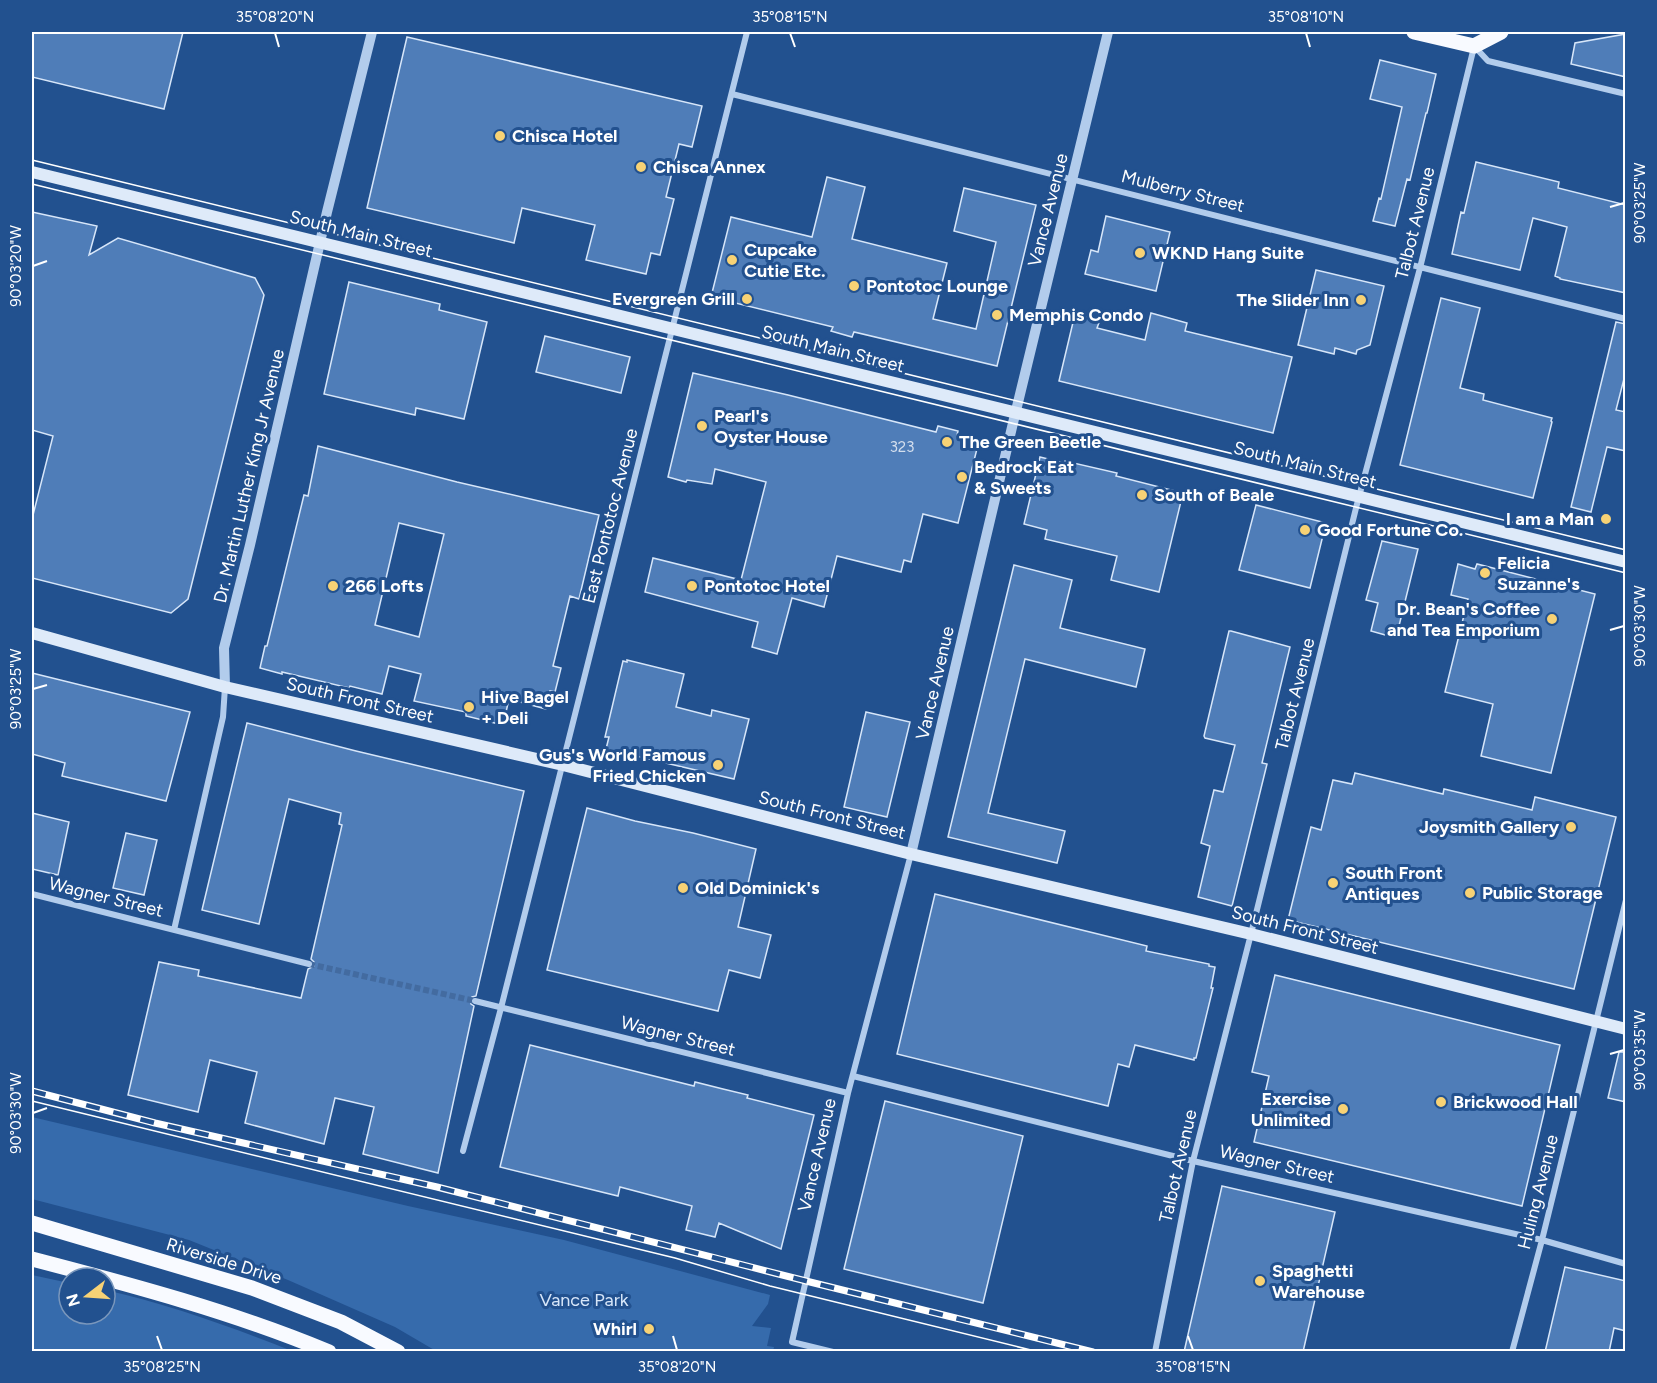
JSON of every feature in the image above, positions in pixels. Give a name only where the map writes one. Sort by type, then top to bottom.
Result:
[{"type":"main road","points":[[1414,32],[1474,46],[1501,32]]},
{"type":"main road","name":"South Main Street","points":[[32,172],[1626,562]]},
{"type":"main road","name":"South Front Street","points":[[32,633],[225,687],[563,765],[911,854],[1251,934],[1626,1029]]},
{"type":"main road","name":"Riverside Drive","points":[[32,1223],[252,1288],[341,1322],[399,1352]]},
{"type":"main road","points":[[32,1259],[242,1318],[329,1352]]},
{"type":"street","name":"Dr. Martin Luther King Jr Avenue","points":[[174,930],[223,717],[224,648],[372,32]]},
{"type":"street","name":"East Pontotoc Avenue","points":[[463,1151],[563,765],[747,32]]},
{"type":"street","name":"Vance Avenue","points":[[833,1352],[792,1342],[848,1093],[911,854],[1108,32]]},
{"type":"street","points":[[1474,46],[1488,61],[1626,94]]},
{"type":"street","name":"Talbot Avenue","points":[[1155,1352],[1193,1161],[1420,268],[1474,46]]},
{"type":"street","name":"Mulberry Street","points":[[732,94],[1626,319]]},
{"type":"street","name":"Wagner Street","points":[[32,894],[309,964]]},
{"type":"street","name":"Huling Avenue","points":[[1512,1352],[1626,900]]},
{"type":"street","name":"Wagner Street","points":[[475,1001],[848,1093]]},
{"type":"street","name":"Wagner Street","points":[[853,1076],[1193,1161],[1542,1240],[1626,1264]]},
{"type":"green space","name":"Vance Park","points":[[32,1117],[408,1206],[564,1240],[770,1295],[768,1304],[752,1326],[771,1328],[767,1346],[774,1347],[773,1351],[436,1351],[395,1327],[189,1240],[32,1199]]},
{"type":"green space","points":[[32,1275],[57,1280],[57,1326],[117,1326],[117,1293],[200,1317],[292,1351],[32,1351]]},
{"type":"building","points":[[32,32],[183,32],[164,109],[32,77]]},
{"type":"building","points":[[1626,34],[1626,77],[1571,64],[1575,43]]},
{"type":"building","name":"Chisca Hotel","points":[[407,37],[702,106],[692,147],[679,144],[666,197],[674,199],[660,255],[651,253],[646,274],[586,260],[595,225],[522,208],[514,243],[367,208]]},
{"type":"building","points":[[1380,60],[1436,74],[1410,180],[1407,179],[1395,226],[1373,221],[1379,198],[1381,199],[1402,107],[1370,99]]},
{"type":"building","points":[[1476,162],[1559,182],[1558,188],[1626,205],[1626,293],[1555,276],[1567,227],[1533,218],[1520,270],[1452,254],[1461,212],[1464,213]]},
{"type":"building","points":[[827,177],[865,187],[852,239],[947,263],[933,319],[976,329],[996,242],[954,231],[964,188],[1036,205],[997,366],[854,332],[852,337],[831,331],[833,327],[711,297],[731,217],[812,237]]},
{"type":"building","points":[[32,212],[97,226],[89,255],[118,238],[255,278],[264,295],[188,599],[171,613],[32,578],[32,519],[53,436],[32,430]]},
{"type":"building","name":"WKND Hang Suite","points":[[1106,216],[1170,232],[1156,291],[1085,274],[1091,250],[1098,252]]},
{"type":"building","name":"The Slider Inn","points":[[1316,270],[1384,286],[1370,345],[1357,350],[1356,354],[1335,348],[1334,354],[1298,345]]},
{"type":"building","points":[[349,282],[440,304],[439,310],[487,322],[464,419],[416,408],[415,415],[324,394]]},
{"type":"building","points":[[1441,298],[1480,308],[1460,388],[1484,394],[1483,400],[1552,418],[1533,498],[1400,465]]},
{"type":"building","points":[[1151,313],[1187,323],[1185,331],[1292,357],[1273,433],[1059,381],[1075,314],[1100,320],[1097,328],[1145,340]]},
{"type":"building","points":[[1616,322],[1626,324],[1626,371],[1616,410],[1626,412],[1626,451],[1607,447],[1591,512],[1571,507]]},
{"type":"building","points":[[545,336],[630,357],[621,393],[536,372]]},
{"type":"building","points":[[693,373],[936,432],[938,426],[958,431],[957,435],[979,441],[958,523],[923,514],[911,562],[904,560],[901,572],[837,556],[824,607],[792,598],[777,654],[752,647],[758,622],[645,592],[653,558],[741,580],[766,482],[715,469],[712,484],[687,480],[686,482],[668,477]]},
{"type":"building","name":"266 Lofts","points":[[318,446],[457,482],[599,515],[579,599],[570,596],[553,666],[561,668],[555,692],[550,691],[546,709],[509,699],[503,725],[466,716],[466,712],[414,701],[421,674],[389,666],[382,694],[260,668],[304,495],[308,496]],"holes":[[[399,523],[444,534],[419,637],[375,625]]]},
{"type":"building","points":[[1040,457],[1117,473],[1116,476],[1183,493],[1159,592],[1111,580],[1117,556],[1045,539],[1047,530],[1024,524]]},
{"type":"building","points":[[1256,505],[1326,523],[1310,588],[1239,570]]},
{"type":"building","points":[[1382,541],[1418,549],[1396,638],[1371,631],[1378,603],[1366,600]]},
{"type":"building","points":[[1458,564],[1475,569],[1477,564],[1595,594],[1551,773],[1481,756],[1493,704],[1445,692],[1468,599],[1451,595]]},
{"type":"building","points":[[1014,565],[1072,580],[1060,628],[1145,649],[1136,687],[1025,659],[988,813],[1065,831],[1057,863],[948,837]]},
{"type":"building","points":[[1229,631],[1290,647],[1262,763],[1267,764],[1232,906],[1198,897],[1210,846],[1201,843],[1214,790],[1223,792],[1235,745],[1204,736]]},
{"type":"building","points":[[627,660],[684,674],[676,707],[711,716],[712,710],[749,719],[734,779],[606,749],[609,737],[605,737],[623,661],[627,662]]},
{"type":"building","points":[[32,673],[190,712],[166,801],[62,776],[65,763],[32,754]]},
{"type":"building","points":[[866,712],[910,722],[887,817],[844,807]]},
{"type":"building","points":[[247,723],[524,791],[476,996],[470,1000],[474,1006],[438,1173],[363,1154],[374,1107],[335,1098],[324,1144],[245,1123],[257,1072],[210,1060],[198,1112],[128,1095],[159,962],[199,970],[198,976],[301,998],[308,969],[314,966],[311,959],[342,825],[339,824],[341,813],[289,799],[259,924],[202,910]]},
{"type":"building","points":[[1355,773],[1443,794],[1444,789],[1532,810],[1535,797],[1616,817],[1574,989],[1288,920],[1311,827],[1321,830],[1333,780],[1352,784]]},
{"type":"building","name":"Old Dominick's","points":[[587,808],[756,849],[738,927],[771,935],[760,978],[729,970],[718,1011],[547,970]]},
{"type":"building","points":[[32,813],[69,822],[58,875],[32,869]]},
{"type":"building","points":[[126,833],[157,840],[144,895],[113,888]]},
{"type":"building","points":[[935,894],[1147,946],[1146,951],[1215,967],[1211,988],[1213,988],[1196,1058],[1194,1060],[1135,1045],[1129,1067],[1118,1064],[1108,1106],[897,1054]]},
{"type":"building","points":[[1275,975],[1560,1045],[1522,1206],[1254,1142],[1269,1076],[1252,1072]]},
{"type":"building","points":[[530,1045],[694,1086],[695,1082],[748,1095],[747,1098],[814,1115],[781,1249],[719,1223],[715,1237],[686,1230],[692,1206],[620,1187],[618,1196],[500,1167]]},
{"type":"building","points":[[1619,1052],[1626,1052],[1626,1102],[1608,1098]]},
{"type":"building","points":[[885,1101],[1023,1136],[983,1303],[844,1269]]},
{"type":"building","name":"Spaghetti Warehouse","points":[[1222,1186],[1335,1212],[1303,1352],[1184,1352]]},
{"type":"building","points":[[1565,1267],[1626,1281],[1626,1331],[1614,1328],[1609,1352],[1545,1352]]},
{"type":"tunnel","points":[[309,964],[475,1001]]},
{"type":"tram line","points":[[32,160],[1626,550]]},
{"type":"tram line","points":[[32,184],[1626,573]]},
{"type":"tram line","points":[[32,1101],[675,1258],[770,1286],[1039,1352]]},
{"type":"railway","points":[[32,1091],[155,1123],[437,1187],[1093,1352]]},
{"type":"place","name":"Chisca Hotel","points":[[500,136]]},
{"type":"place","name":"Chisca Annex","points":[[641,167]]},
{"type":"place","name":"WKND Hang Suite","points":[[1140,253]]},
{"type":"place","name":"Cupcake Cutie Etc.","points":[[732,260]]},
{"type":"place","name":"Pontotoc Lounge","points":[[854,286]]},
{"type":"place","name":"Evergreen Grill","points":[[747,299]]},
{"type":"place","name":"The Slider Inn","points":[[1361,300]]},
{"type":"place","name":"Memphis Condo","points":[[997,315]]},
{"type":"place","name":"Pearl's Oyster House","points":[[702,426]]},
{"type":"place","name":"The Green Beetle","points":[[947,442]]},
{"type":"place","name":"Bedrock Eat & Sweets","points":[[962,477]]},
{"type":"place","name":"South of Beale","points":[[1142,495]]},
{"type":"place","name":"I am a Man","points":[[1606,519]]},
{"type":"place","name":"Good Fortune Co.","points":[[1305,530]]},
{"type":"place","name":"Felicia Suzanne's","points":[[1485,573]]},
{"type":"place","name":"266 Lofts","points":[[333,586]]},
{"type":"place","name":"Pontotoc Hotel","points":[[692,586]]},
{"type":"place","name":"Dr. Bean's Coffee and Tea Emporium","points":[[1552,619]]},
{"type":"place","name":"Hive Bagel + Deli","points":[[469,707]]},
{"type":"place","name":"Gus's World Famous Fried Chicken","points":[[718,765]]},
{"type":"place","name":"Joysmith Gallery","points":[[1571,827]]},
{"type":"place","name":"South Front Antiques","points":[[1333,883]]},
{"type":"place","name":"Old Dominick's","points":[[683,888]]},
{"type":"place","name":"Public Storage","points":[[1470,893]]},
{"type":"place","name":"Brickwood Hall","points":[[1441,1102]]},
{"type":"place","name":"Exercise Unlimited","points":[[1343,1109]]},
{"type":"place","name":"Spaghetti Warehouse","points":[[1260,1281]]},
{"type":"place","name":"Whirl","points":[[649,1329]]}]
